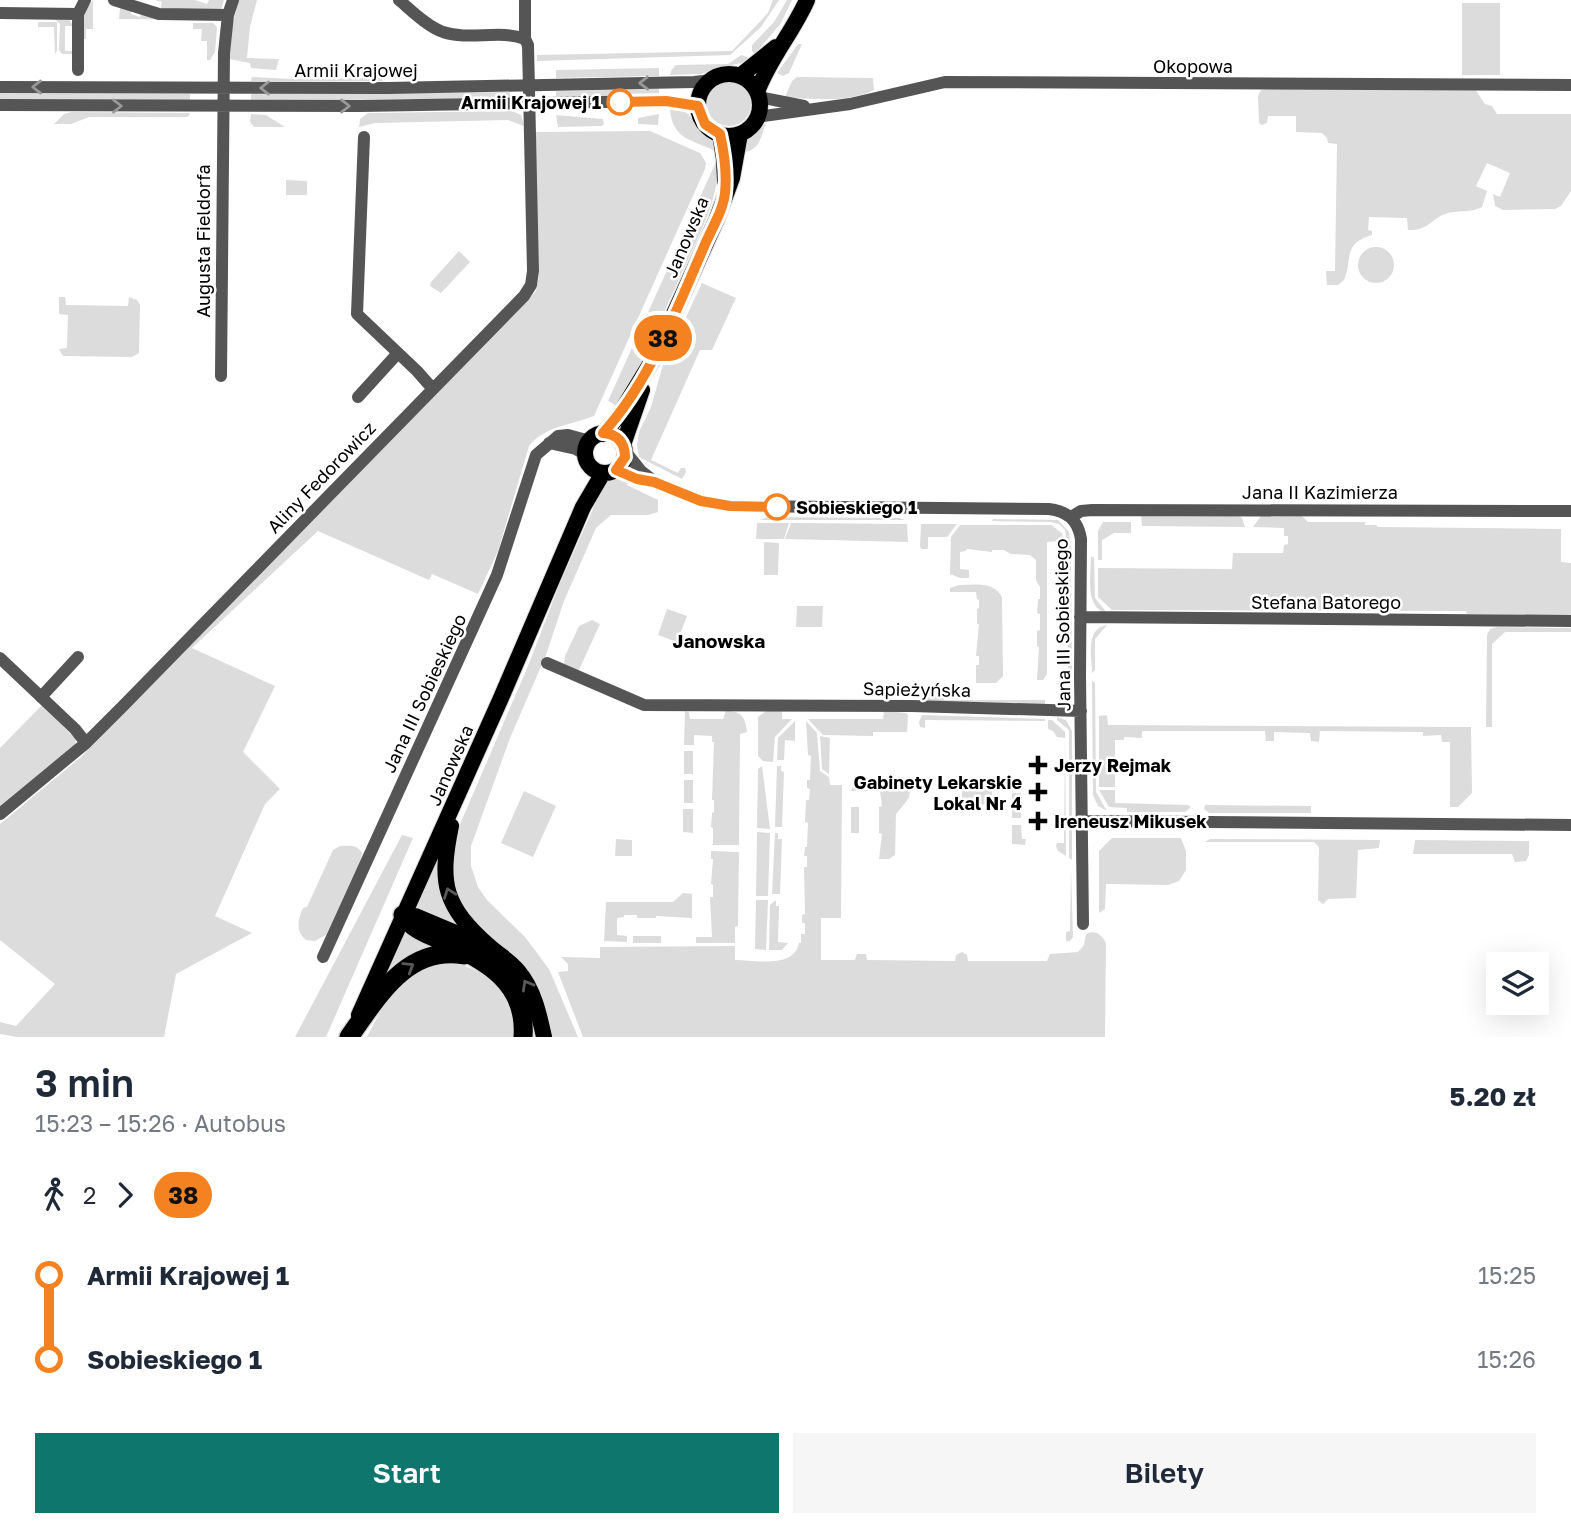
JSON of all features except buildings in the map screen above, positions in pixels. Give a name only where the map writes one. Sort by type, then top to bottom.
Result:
[{"type":"highway","points":[[403,915],[410,926],[490,965],[513,989],[521,1008],[523,1037]]},
{"type":"highway","points":[[349,1037],[386,985],[405,968],[435,955],[458,954],[472,957]]},
{"type":"main road","points":[[758,95],[748,81],[740,76],[726,74],[712,79],[703,89],[698,106],[705,124],[720,134],[740,134],[752,126],[757,117],[761,79],[807,0]]},
{"type":"main road","points":[[740,76],[783,41]]},
{"type":"main road","name":"Janowska","points":[[720,134],[725,194]]},
{"type":"main road","name":"Janowska","points":[[599,457],[623,462],[624,448],[648,371],[716,221],[732,178],[740,134]]},
{"type":"main road","name":"Janowska","points":[[349,1037],[583,507],[599,457],[618,417],[648,371]]},
{"type":"main road","points":[[599,457],[615,436],[624,448]]},
{"type":"main road","points":[[457,796],[445,852],[446,889],[457,911],[490,947],[511,963],[528,987],[536,1005],[544,1037]]},
{"type":"main road","points":[[403,915],[415,916],[490,947]]},
{"type":"street","points":[[78,70],[78,14],[85,0]]},
{"type":"street","points":[[114,0],[159,14],[228,15]]},
{"type":"street","points":[[224,89],[224,53],[228,15],[233,0]]},
{"type":"street","points":[[399,0],[429,24],[447,33],[513,35],[525,39],[525,0]]},
{"type":"street","points":[[1,9],[78,14]]},
{"type":"street","name":"Aliny Fedorowicz","points":[[0,814],[86,743],[524,296],[531,285],[533,271],[528,48],[525,39]]},
{"type":"street","name":"Armii Krajowej","points":[[0,87],[224,89],[694,82],[712,79]]},
{"type":"street","name":"Okopowa","points":[[757,117],[850,104],[945,82],[1571,85]]},
{"type":"street","name":"Augusta Fieldorfa","points":[[221,376],[221,141],[224,89]]},
{"type":"street","name":"Okopowa","points":[[758,95],[818,108]]},
{"type":"street","name":"Armii Krajowej","points":[[0,105],[224,107],[666,101],[698,106]]},
{"type":"street","points":[[364,137],[358,314],[432,388]]},
{"type":"street","points":[[359,397],[398,354]]},
{"type":"street","name":"Jana III Sobieskiego","points":[[323,957],[497,575],[536,454],[558,436],[565,435],[637,479],[654,482],[701,501],[730,506],[1049,509],[1071,517],[1080,530],[1081,539],[1083,924]]},
{"type":"street","name":"Jana III Sobieskiego","points":[[624,448],[641,471],[654,482]]},
{"type":"street","name":"Jana II Kazimierza","points":[[1071,517],[1081,511],[1112,509],[1571,510]]},
{"type":"street","name":"Stefana Batorego","points":[[1080,617],[1571,621]]},
{"type":"street","points":[[41,696],[78,657]]},
{"type":"street","points":[[0,658],[86,743]]},
{"type":"street","name":"Sapieżyńska","points":[[547,663],[639,704],[1081,711]]},
{"type":"street","points":[[1083,821],[1571,825]]},
{"type":"shaded area","points":[[93,0],[93,29],[86,29],[86,39],[82,39],[82,16]]},
{"type":"shaded area","points":[[155,0],[195,0],[207,4],[209,0],[224,0],[221,10],[160,10],[162,2]]},
{"type":"shaded area","points":[[239,0],[257,0],[250,27],[247,58],[279,59],[276,70],[251,68],[250,63],[229,59],[231,29]]},
{"type":"shaded area","points":[[773,0],[779,0],[761,27],[730,55],[537,61],[537,55],[732,51],[768,13]]},
{"type":"shaded area","points":[[787,0],[792,0],[781,23],[755,54],[752,45],[774,22]]},
{"type":"shaded area","points":[[1462,3],[1500,3],[1500,75],[1462,75]]},
{"type":"shaded area","points":[[120,7],[140,17],[141,14],[202,20],[119,19]]},
{"type":"shaded area","points":[[55,19],[70,20],[73,26],[65,26],[65,51],[73,51],[73,54],[62,54],[59,50],[60,24]]},
{"type":"shaded area","points":[[38,22],[57,22],[55,54],[54,27],[38,27]]},
{"type":"shaded area","points":[[193,23],[213,23],[217,27],[215,52],[210,60],[207,60],[207,41],[201,41],[202,29],[193,29]]},
{"type":"shaded area","points":[[798,44],[802,44],[789,73],[783,76],[777,73]]},
{"type":"shaded area","points":[[741,55],[750,58],[742,63],[702,74],[670,75],[676,65],[728,64]]},
{"type":"shaded area","points":[[659,68],[659,76],[556,78],[556,70]]},
{"type":"shaded area","points":[[252,77],[382,78],[383,81],[251,81]]},
{"type":"shaded area","points":[[797,77],[873,78],[874,90],[842,98],[785,97],[792,81]]},
{"type":"shaded area","points":[[729,82],[738,83],[745,88],[750,95],[750,113],[745,120],[738,125],[729,126],[720,125],[713,120],[708,113],[707,104],[708,95],[713,88],[720,83]]},
{"type":"shaded area","points":[[659,89],[659,95],[556,97],[556,91]]},
{"type":"shaded area","points":[[1475,89],[1485,104],[1492,106],[1497,114],[1571,114],[1571,191],[1561,206],[1555,209],[1503,210],[1495,206],[1493,194],[1500,197],[1510,173],[1487,163],[1476,186],[1487,191],[1482,207],[1448,213],[1415,230],[1408,230],[1407,218],[1369,217],[1368,230],[1372,231],[1372,235],[1352,248],[1344,280],[1338,285],[1327,285],[1326,271],[1335,271],[1337,144],[1328,143],[1322,133],[1296,132],[1296,116],[1268,116],[1267,123],[1261,125],[1258,96],[1261,90]]},
{"type":"shaded area","points":[[510,92],[510,97],[505,98],[251,101],[251,94]]},
{"type":"shaded area","points":[[0,93],[190,94],[190,100],[0,99]]},
{"type":"shaded area","points":[[670,109],[683,110],[689,115],[699,130],[714,143],[718,152],[679,133]]},
{"type":"shaded area","points":[[512,111],[521,115],[524,126],[508,120],[375,123],[359,127],[360,119],[368,113]]},
{"type":"shaded area","points":[[190,113],[188,117],[89,117],[71,124],[54,124],[64,114]]},
{"type":"shaded area","points":[[251,114],[266,115],[285,127],[254,127],[250,122]]},
{"type":"shaded area","points":[[659,114],[658,125],[638,124],[638,118]]},
{"type":"shaded area","points":[[556,115],[603,119],[604,124],[558,127]]},
{"type":"shaded area","points":[[766,123],[756,147],[741,152],[744,143]]},
{"type":"shaded area","points":[[650,131],[700,153],[706,163],[705,169],[594,416],[551,430],[535,439],[529,446],[498,551],[478,594],[432,574],[429,580],[318,531],[192,648],[275,686],[243,752],[280,789],[265,804],[215,916],[252,933],[176,974],[164,1037],[17,1037],[0,1034],[0,1022],[16,1026],[55,984],[0,940],[0,824],[81,757],[536,291],[539,276],[535,132]]},
{"type":"shaded area","points":[[715,164],[719,164],[717,179],[705,221],[619,407],[608,401]]},
{"type":"shaded area","points":[[286,180],[307,181],[307,195],[286,195]]},
{"type":"shaded area","points":[[1376,247],[1389,252],[1394,265],[1389,278],[1376,283],[1363,278],[1358,265],[1363,252]]},
{"type":"shaded area","points":[[459,251],[470,262],[441,293],[430,286],[431,282]]},
{"type":"shaded area","points":[[702,283],[736,298],[712,350],[700,350],[651,460],[678,473],[681,468],[685,468],[682,479],[639,457],[637,445],[639,432],[651,407],[662,368]]},
{"type":"shaded area","points":[[59,297],[65,297],[66,305],[128,306],[129,297],[137,300],[140,305],[139,353],[132,357],[63,356],[59,349],[67,348],[68,315],[59,314]]},
{"type":"shaded area","points":[[618,476],[629,480],[627,485],[658,500],[658,512],[648,515],[611,515],[596,528],[510,738],[471,846],[471,866],[478,887],[487,900],[525,937],[549,969],[578,1037],[550,1037],[461,906],[452,882],[455,836],[601,491],[609,479]]},
{"type":"shaded area","points":[[1141,515],[1239,516],[1245,527],[1142,526]]},
{"type":"shaded area","points":[[1261,516],[1302,516],[1308,522],[1365,522],[1365,525],[1378,527],[1561,529],[1561,562],[1571,563],[1571,616],[1467,614],[1466,611],[1112,610],[1098,597],[1098,568],[1232,569],[1233,553],[1283,553],[1284,545],[1288,544],[1284,528],[1253,527]]},
{"type":"shaded area","points":[[767,517],[899,518],[905,520],[760,520]]},
{"type":"shaded area","points":[[1058,520],[1069,532],[1071,550],[1068,550],[1065,530],[1059,524],[992,521]]},
{"type":"shaded area","points":[[1103,522],[1131,522],[1131,533],[1114,533],[1102,540],[1102,560],[1098,560],[1098,531]]},
{"type":"shaded area","points":[[757,523],[789,523],[784,539],[756,539]]},
{"type":"shaded area","points":[[791,523],[907,524],[908,542],[785,539]]},
{"type":"shaded area","points":[[921,524],[957,524],[947,537],[928,537],[928,549],[922,549]]},
{"type":"shaded area","points":[[960,525],[1051,525],[1062,533],[1064,551],[1057,551],[1057,541],[1047,542],[1047,674],[1043,680],[1037,680],[1037,631],[1040,630],[1040,614],[1037,613],[1040,587],[1036,580],[1036,560],[1030,555],[1011,554],[1004,550],[992,552],[967,549],[960,552],[960,569],[969,570],[969,578],[950,574],[951,537]]},
{"type":"shaded area","points":[[764,542],[779,543],[778,575],[764,575]]},
{"type":"shaded area","points":[[1068,557],[1071,557],[1072,672],[1068,670]]},
{"type":"shaded area","points":[[1091,557],[1094,557],[1095,598],[1107,613],[1095,605],[1092,598]]},
{"type":"shaded area","points":[[959,585],[989,586],[1002,597],[1003,676],[996,683],[976,683],[976,665],[979,665],[979,656],[976,656],[979,600],[976,592],[950,592],[950,588]]},
{"type":"shaded area","points":[[797,606],[823,606],[822,627],[796,627]]},
{"type":"shaded area","points":[[667,609],[687,616],[677,642],[658,635]]},
{"type":"shaded area","points":[[592,620],[600,624],[578,672],[564,664],[565,656],[579,626]]},
{"type":"shaded area","points":[[1107,625],[1095,639],[1095,670],[1092,673],[1093,637],[1095,632]]},
{"type":"shaded area","points":[[1571,628],[1571,632],[1505,632],[1492,644],[1492,727],[1486,727],[1487,635],[1490,629]]},
{"type":"shaded area","points":[[1092,681],[1095,683],[1096,792],[1107,811],[1098,806],[1093,795]]},
{"type":"shaded area","points":[[926,689],[940,689],[944,692],[944,700],[1045,700],[1045,705],[925,701],[919,695],[926,695]]},
{"type":"shaded area","points":[[42,705],[76,739],[75,746],[0,809],[0,748]]},
{"type":"shaded area","points":[[685,711],[689,712],[690,719],[723,719],[726,711],[736,712],[744,719],[747,732],[740,734],[739,845],[711,845],[714,742],[712,736],[694,735],[694,745],[684,745]]},
{"type":"shaded area","points":[[766,711],[782,711],[782,719],[792,719],[775,737],[773,762],[763,761],[758,756],[758,717]]},
{"type":"shaded area","points":[[884,711],[906,713],[907,732],[873,732],[873,736],[823,735],[808,719],[883,719]]},
{"type":"shaded area","points":[[922,715],[1045,721],[925,720],[925,728],[920,727]]},
{"type":"shaded area","points":[[1107,715],[1108,725],[1471,727],[1472,793],[1458,807],[1450,807],[1450,742],[1442,742],[1441,735],[1423,736],[1423,732],[1320,731],[1319,742],[1311,741],[1310,733],[1274,732],[1274,741],[1266,741],[1265,731],[1142,731],[1142,738],[1124,737],[1124,740],[1115,740],[1115,787],[1099,787],[1099,716]]},
{"type":"shaded area","points":[[1057,717],[1066,720],[1072,731],[1072,860],[1069,858],[1069,730]]},
{"type":"shaded area","points":[[1048,720],[1052,720],[1065,732],[1066,856],[1058,851],[1056,846],[1057,843],[1064,843],[1065,738],[1057,737],[1048,729]]},
{"type":"shaded area","points":[[795,721],[795,741],[785,740],[784,760],[777,760],[778,738]]},
{"type":"shaded area","points":[[806,721],[817,733],[820,771],[829,777],[830,785],[842,785],[841,918],[821,918],[821,960],[855,960],[857,954],[866,954],[867,960],[955,961],[956,955],[962,952],[967,955],[968,961],[1047,961],[1050,954],[1078,952],[1084,945],[1086,934],[1095,933],[1106,943],[1105,1037],[583,1037],[558,972],[568,971],[568,964],[561,957],[600,958],[600,947],[735,946],[735,960],[773,961],[790,957],[796,951],[801,943],[801,934],[805,934],[802,915],[805,914],[804,867],[807,867],[807,856],[804,856],[808,823],[805,822],[811,756],[808,755]]},
{"type":"shaded area","points":[[820,736],[830,738],[829,774],[822,769]]},
{"type":"shaded area","points":[[684,751],[693,751],[693,774],[684,774]]},
{"type":"shaded area","points":[[762,766],[770,829],[757,828],[758,769]]},
{"type":"shaded area","points":[[777,766],[781,766],[781,771],[784,772],[782,827],[775,827]]},
{"type":"shaded area","points":[[684,780],[693,780],[693,803],[684,803]]},
{"type":"shaded area","points":[[858,785],[905,785],[910,790],[909,798],[896,814],[895,855],[889,859],[879,859],[882,834],[879,833],[879,807],[882,806],[880,791],[851,791]]},
{"type":"shaded area","points":[[962,786],[992,786],[992,804],[962,805]]},
{"type":"shaded area","points":[[1099,790],[1115,790],[1115,803],[1191,807],[1185,812],[1127,812],[1127,808],[1109,807]]},
{"type":"shaded area","points":[[524,791],[556,806],[533,857],[501,843]]},
{"type":"shaded area","points":[[1012,793],[1021,793],[1021,818],[1012,818]]},
{"type":"shaded area","points":[[1205,805],[1311,806],[1311,813],[1209,813],[1204,809]]},
{"type":"shaded area","points":[[851,807],[859,807],[859,833],[851,833]]},
{"type":"shaded area","points":[[683,809],[693,809],[693,833],[683,832]]},
{"type":"shaded area","points":[[1012,825],[1021,825],[1022,839],[1026,839],[1025,845],[1012,844]]},
{"type":"shaded area","points":[[757,832],[770,833],[768,896],[756,896]]},
{"type":"shaded area","points":[[775,833],[778,833],[778,839],[782,839],[780,894],[772,894]]},
{"type":"shaded area","points":[[402,835],[413,838],[326,1037],[295,1037]]},
{"type":"shaded area","points":[[1112,838],[1181,838],[1186,851],[1186,870],[1179,881],[1168,885],[1106,884],[1105,909],[1099,913],[1099,851]]},
{"type":"shaded area","points":[[616,839],[632,840],[632,856],[615,856]]},
{"type":"shaded area","points":[[1210,839],[1380,840],[1379,848],[1358,850],[1356,898],[1328,899],[1323,904],[1318,900],[1319,847],[1314,842],[1205,842]]},
{"type":"shaded area","points":[[1415,840],[1529,841],[1529,855],[1526,861],[1515,862],[1512,854],[1413,854]]},
{"type":"shaded area","points":[[340,846],[358,848],[362,853],[360,861],[326,935],[315,941],[306,940],[299,929],[301,912],[307,907],[333,850]]},
{"type":"shaded area","points":[[711,851],[739,852],[738,926],[735,927],[735,943],[696,943],[696,937],[712,937]]},
{"type":"shaded area","points":[[438,858],[439,880],[470,935],[415,910]]},
{"type":"shaded area","points":[[1071,868],[1073,937],[1066,941],[1066,932],[1070,931]]},
{"type":"shaded area","points":[[683,893],[692,894],[692,918],[637,918],[637,915],[624,915],[617,918],[617,935],[627,936],[627,942],[604,941],[606,902],[673,902]]},
{"type":"shaded area","points":[[756,900],[768,900],[766,950],[755,949]]},
{"type":"shaded area","points":[[776,900],[776,906],[779,906],[778,942],[788,943],[782,950],[769,950],[770,905]]},
{"type":"shaded area","points":[[406,930],[447,948],[382,983]]},
{"type":"shaded area","points":[[633,936],[661,936],[661,943],[633,943]]},
{"type":"shaded area","points":[[440,963],[470,968],[494,983],[510,1007],[514,1021],[514,1037],[367,1037],[395,991],[414,975]]},
{"type":"bus line","name":"38","points":[[620,102],[666,101],[698,106],[705,124],[720,134],[725,194],[716,221],[648,371],[618,417],[603,433],[615,436],[623,445],[625,457],[616,470],[701,501],[730,506],[777,507]]},
{"type":"place","name":"Armii Krajowej 1","points":[[620,102]]},
{"type":"place","name":"Sobieskiego 1","points":[[777,507]]},
{"type":"place","name":"Jerzy Rejmak","points":[[1038,765]]},
{"type":"place","name":"Gabinety Lekarskie Lokal Nr 4","points":[[1038,792]]},
{"type":"place","name":"Ireneusz Mikusek","points":[[1038,821]]},
{"type":"district","name":"Janowska","points":[[719,640]]}]
